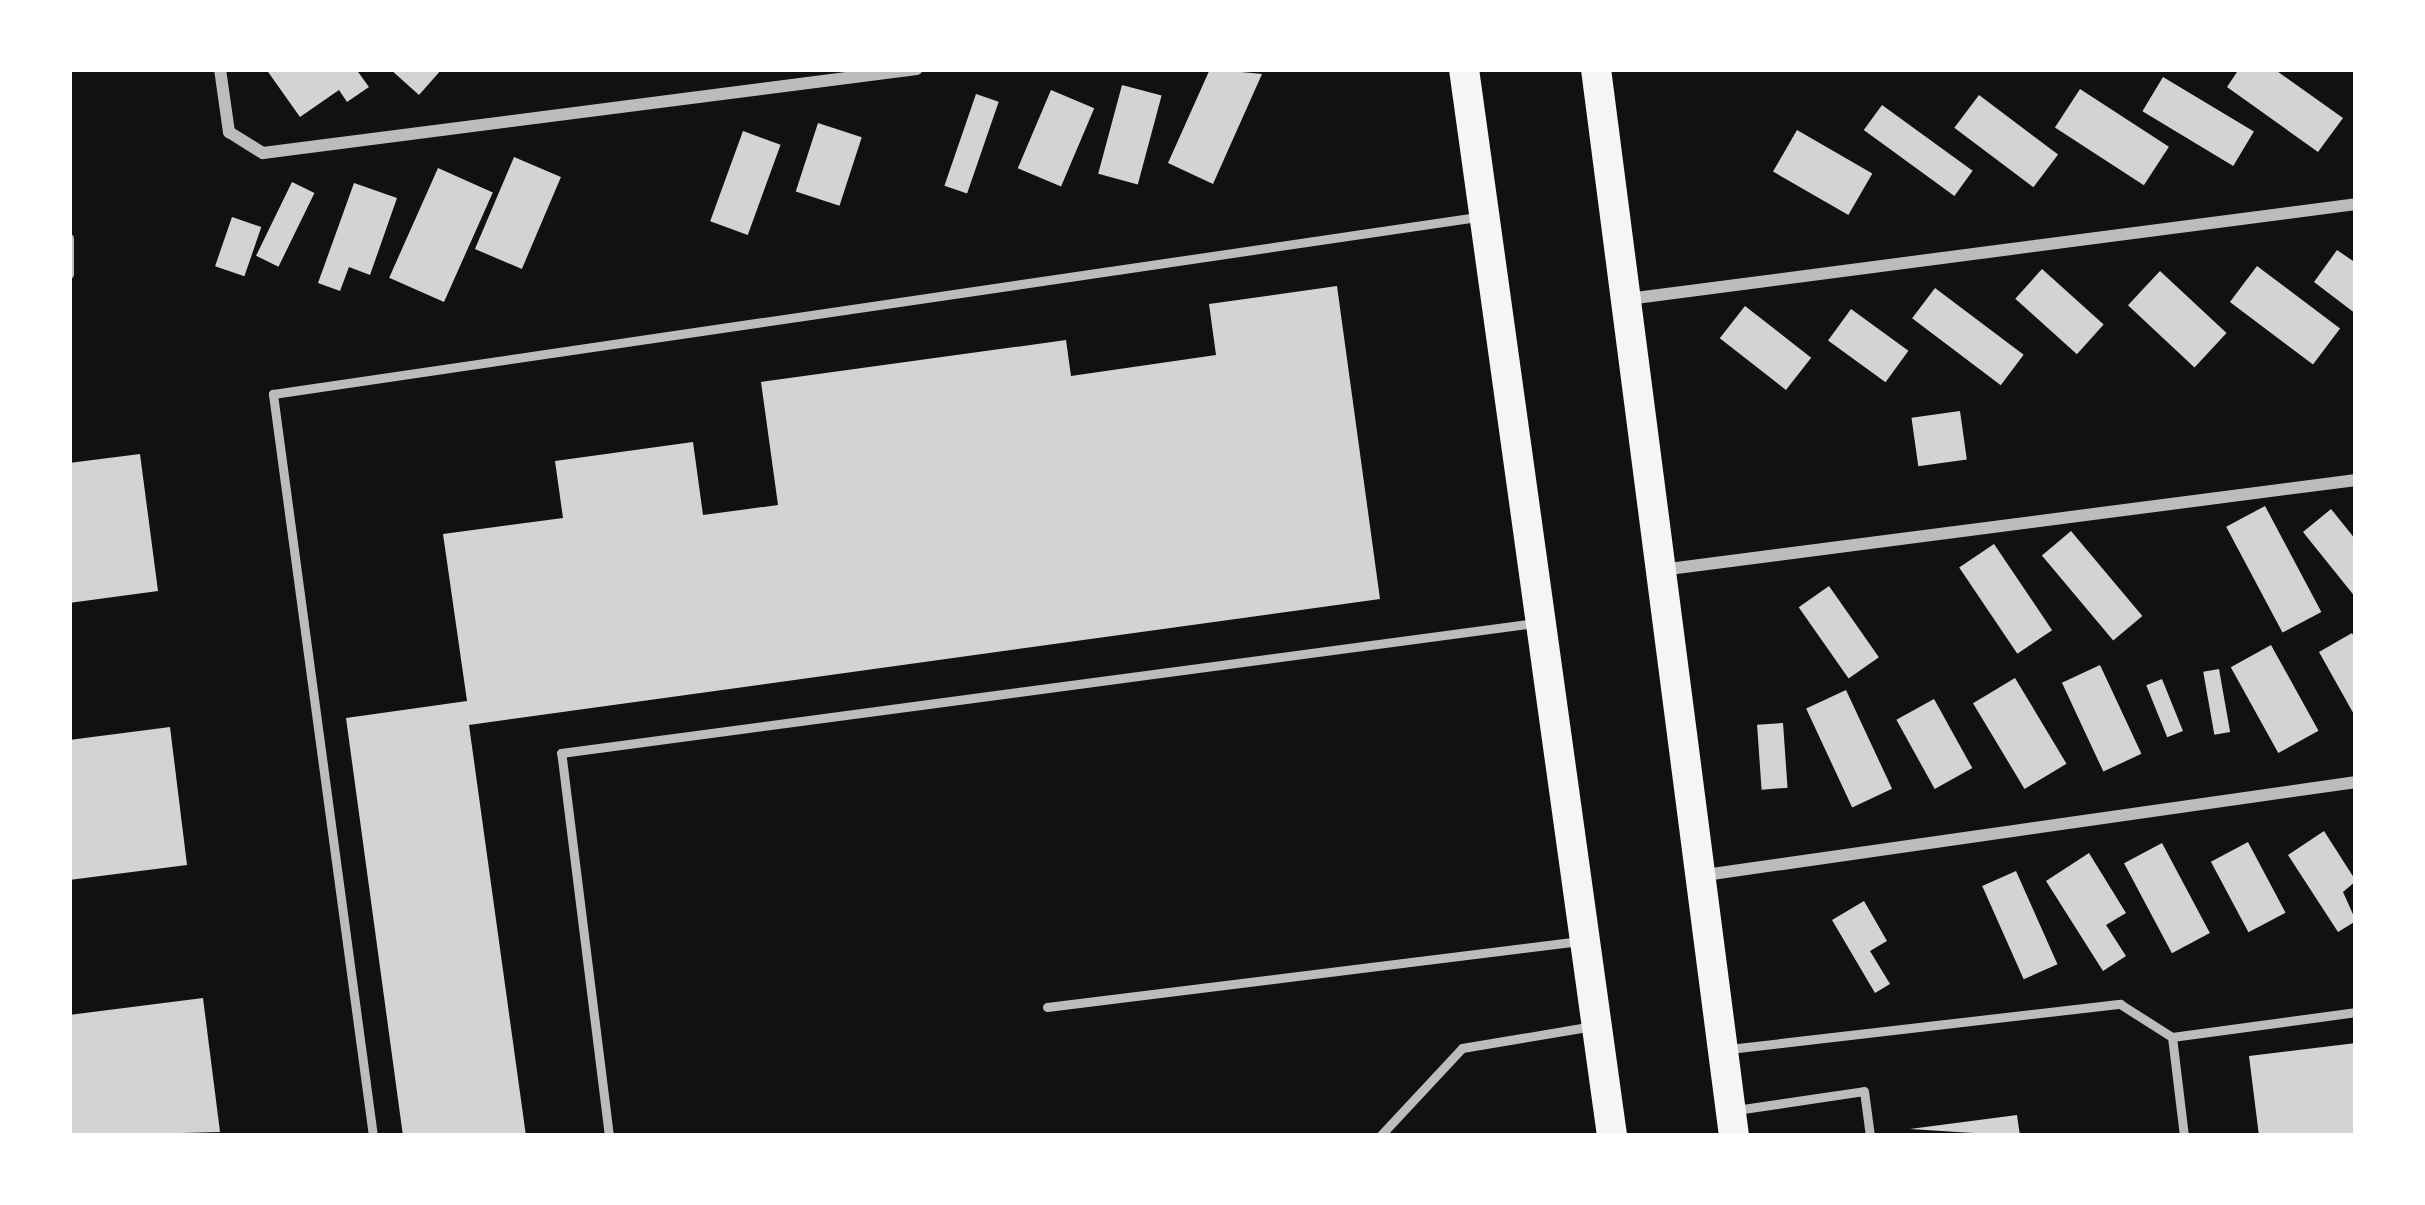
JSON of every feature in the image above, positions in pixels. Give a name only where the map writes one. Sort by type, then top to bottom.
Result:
[{"type":"main road","points":[[1463,69],[1612,1136]]},
{"type":"main road","points":[[1596,69],[1658,570],[1705,875],[1732,1124]]},
{"type":"street","points":[[220,69],[229,132],[263,153],[917,69]]},
{"type":"street","points":[[1628,299],[2356,204]]},
{"type":"street","points":[[1658,570],[2356,480]]},
{"type":"street","points":[[1705,875],[2356,782]]},
{"type":"lane","points":[[373,1136],[273,394],[1482,216]]},
{"type":"lane","points":[[69,238],[69,274]]},
{"type":"lane","points":[[609,1136],[561,753],[1540,622]]},
{"type":"lane","points":[[1047,1007],[1585,940]]},
{"type":"lane","points":[[1724,1049],[2120,1004],[2172,1037],[2356,1012]]},
{"type":"lane","points":[[1380,1136],[1462,1048],[1598,1025]]},
{"type":"lane","points":[[2172,1037],[2184,1136]]},
{"type":"lane","points":[[1732,1124],[1864,1091],[1870,1136]]},
{"type":"building","points":[[266,69],[356,69],[369,87],[347,102],[339,90],[300,117]]},
{"type":"building","points":[[390,69],[442,69],[419,95]]},
{"type":"building","points":[[1210,69],[1262,74],[1213,184],[1168,163]]},
{"type":"building","points":[[2239,69],[2274,69],[2343,118],[2318,152],[2227,87]]},
{"type":"building","points":[[2163,77],[2254,132],[2233,166],[2142,111]]},
{"type":"building","points":[[1122,85],[1162,96],[1138,184],[1098,174]]},
{"type":"building","points":[[2080,89],[2169,147],[2144,185],[2055,128]]},
{"type":"building","points":[[1051,90],[1094,108],[1061,187],[1018,168]]},
{"type":"building","points":[[976,94],[999,102],[967,194],[944,186]]},
{"type":"building","points":[[1979,95],[2058,155],[2033,187],[1954,128]]},
{"type":"building","points":[[1882,105],[1973,171],[1954,196],[1864,130]]},
{"type":"building","points":[[818,123],[862,137],[839,206],[796,191]]},
{"type":"building","points":[[1797,130],[1872,173],[1848,215],[1773,172]]},
{"type":"building","points":[[743,131],[781,145],[748,235],[710,221]]},
{"type":"building","points":[[514,157],[561,177],[522,269],[475,249]]},
{"type":"building","points":[[438,168],[493,192],[444,302],[389,278]]},
{"type":"building","points":[[292,182],[314,193],[279,267],[256,256]]},
{"type":"building","points":[[354,183],[397,198],[370,275],[349,267],[340,291],[318,283]]},
{"type":"building","points":[[232,217],[261,227],[244,276],[215,266]]},
{"type":"building","points":[[2337,250],[2356,263],[2356,314],[2314,282]]},
{"type":"building","points":[[2257,266],[2340,329],[2313,365],[2230,302]]},
{"type":"building","points":[[2042,269],[2104,325],[2077,354],[2015,299]]},
{"type":"building","points":[[2160,271],[2227,333],[2194,367],[2128,305]]},
{"type":"building","points":[[1337,286],[1380,599],[469,725],[526,1136],[403,1136],[346,718],[467,701],[443,534],[563,518],[555,461],[693,442],[703,515],[778,505],[761,382],[1066,340],[1071,376],[1216,355],[1209,304]]},
{"type":"building","points":[[1935,288],[2024,355],[2001,385],[1912,318]]},
{"type":"building","points":[[1745,306],[1811,358],[1786,390],[1720,338]]},
{"type":"building","points":[[1851,309],[1908,351],[1886,382],[1828,341]]},
{"type":"building","points":[[1960,411],[1967,460],[1918,466],[1911,418]]},
{"type":"building","points":[[140,454],[158,591],[69,603],[69,463]]},
{"type":"building","points":[[2265,506],[2321,612],[2282,633],[2226,527]]},
{"type":"building","points":[[2331,509],[2356,540],[2356,598],[2303,532]]},
{"type":"building","points":[[2071,531],[2142,616],[2113,640],[2042,555]]},
{"type":"building","points":[[1994,544],[2052,630],[2017,654],[1959,567]]},
{"type":"building","points":[[1829,586],[1879,657],[1849,678],[1799,607]]},
{"type":"building","points":[[2352,633],[2356,641],[2356,718],[2319,652]]},
{"type":"building","points":[[2271,645],[2319,731],[2278,753],[2231,667]]},
{"type":"building","points":[[2100,665],[2141,754],[2103,772],[2062,683]]},
{"type":"building","points":[[2219,669],[2230,732],[2214,735],[2203,672]]},
{"type":"building","points":[[2015,678],[2067,764],[2025,789],[1973,703]]},
{"type":"building","points":[[2162,679],[2183,731],[2167,737],[2146,685]]},
{"type":"building","points":[[1846,690],[1892,789],[1852,807],[1806,709]]},
{"type":"building","points":[[1934,699],[1972,768],[1935,789],[1896,720]]},
{"type":"building","points":[[1783,723],[1788,788],[1762,790],[1757,725]]},
{"type":"building","points":[[170,727],[187,865],[69,880],[69,740]]},
{"type":"building","points":[[2324,831],[2356,881],[2343,892],[2356,921],[2338,932],[2288,855]]},
{"type":"building","points":[[2248,842],[2286,913],[2248,932],[2211,862]]},
{"type":"building","points":[[2162,843],[2210,933],[2172,953],[2124,863]]},
{"type":"building","points":[[2089,853],[2126,913],[2106,925],[2126,956],[2103,971],[2046,881]]},
{"type":"building","points":[[2016,871],[2057,964],[2024,979],[1982,886]]},
{"type":"building","points":[[1864,901],[1887,941],[1870,951],[1890,984],[1875,993],[1832,920]]},
{"type":"building","points":[[203,998],[220,1132],[69,1136],[69,1015]]},
{"type":"building","points":[[2356,1043],[2356,1136],[2259,1136],[2249,1056]]},
{"type":"building","points":[[2017,1115],[2020,1136],[1910,1129]]}]
